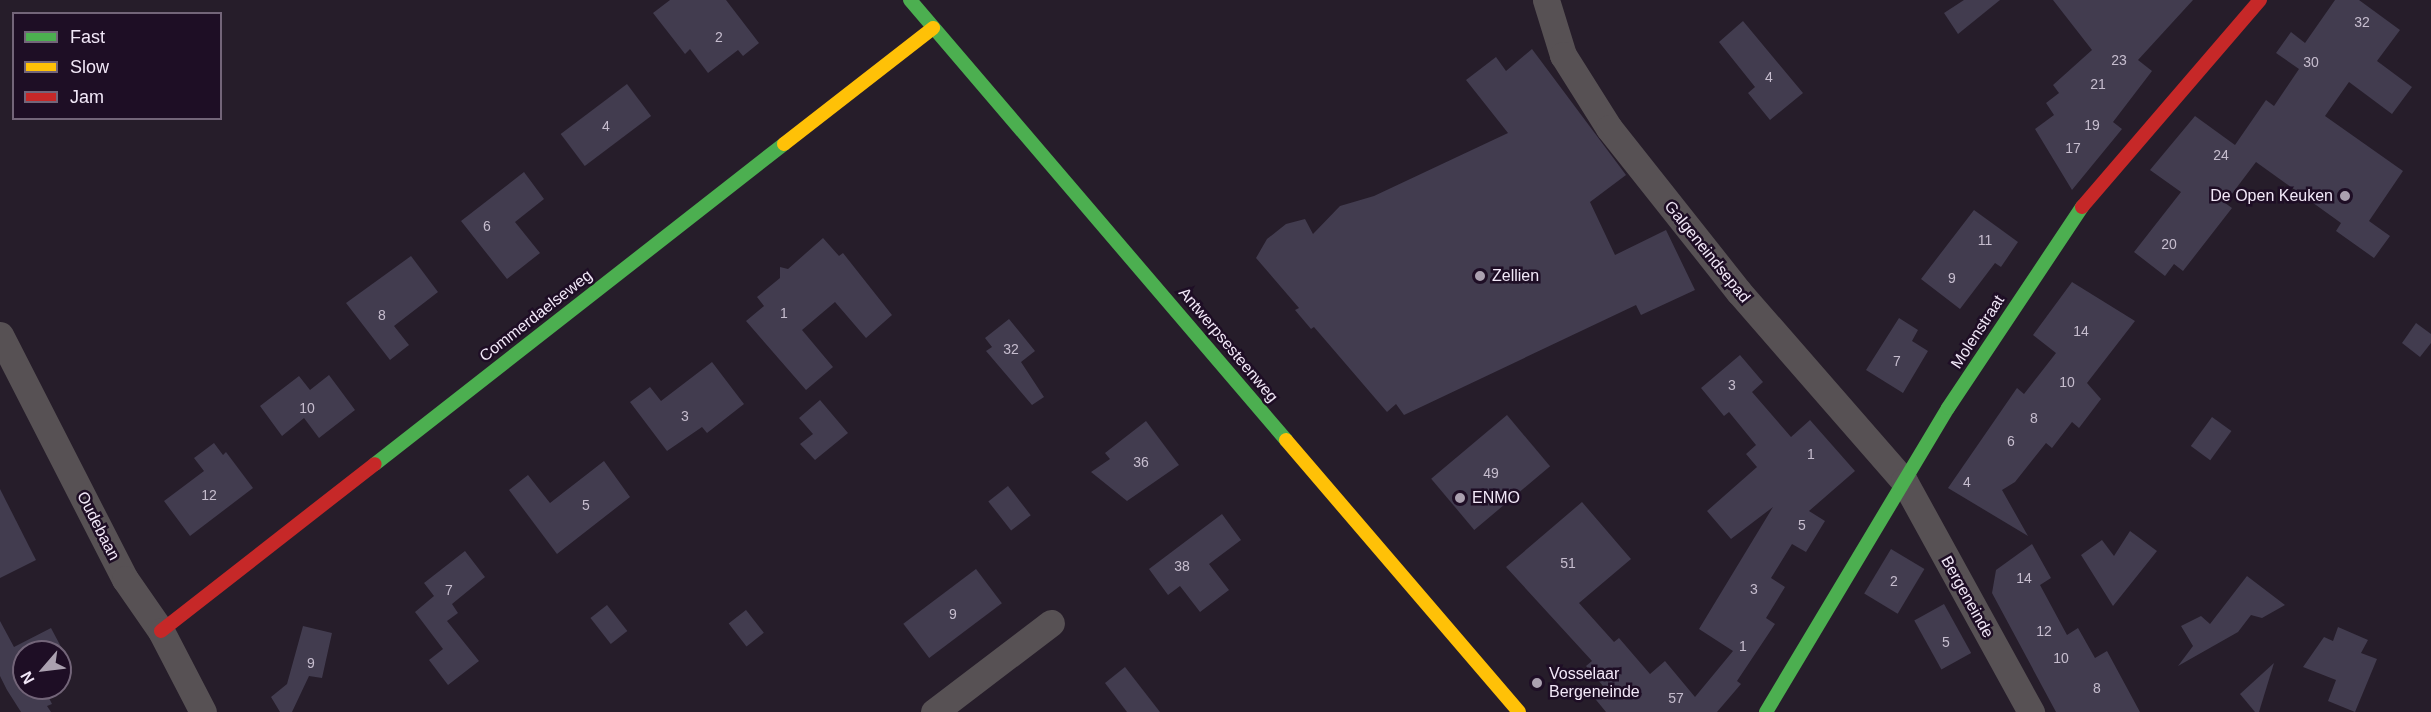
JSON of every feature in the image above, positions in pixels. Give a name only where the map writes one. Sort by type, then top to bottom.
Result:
[{"type":"street","name":"Antwerpsesteenweg","points":[[910,0],[1519,712]]},
{"type":"street","name":"Galgeneindsepad","points":[[1546,0],[1563,55],[1609,128],[1739,292],[1904,481]]},
{"type":"street","name":"Molenstraat","points":[[1766,712],[1904,481],[2076,214],[2260,0]]},
{"type":"street","name":"Commerdaelseweg","points":[[161,631],[933,28]]},
{"type":"street","name":"Oudebaan","points":[[0,334],[125,579],[161,631],[203,712]]},
{"type":"street","name":"Bergeneinde","points":[[1904,481],[2031,712]]},
{"type":"street","points":[[934,712],[1051,623]]},
{"type":"building","points":[[670,0],[726,0],[759,43],[743,56],[738,50],[708,73],[690,49],[685,54],[653,13]]},
{"type":"building","points":[[1964,0],[2000,0],[1958,34],[1944,13]]},
{"type":"building","points":[[2053,0],[2193,0],[2138,60],[2152,71],[2113,122],[2122,129],[2072,190],[2035,129],[2054,115],[2046,103],[2059,93],[2053,85],[2092,50]]},
{"type":"building","points":[[2335,0],[2359,0],[2400,30],[2377,61],[2412,87],[2392,114],[2349,82],[2325,116],[2403,171],[2369,221],[2390,236],[2374,258],[2336,231],[2341,223],[2256,162],[2225,203],[2232,208],[2183,271],[2174,264],[2165,276],[2134,252],[2181,192],[2150,170],[2195,116],[2235,145],[2266,100],[2274,106],[2299,69],[2276,53],[2291,32],[2305,43]]},
{"type":"building","points":[[1743,21],[1803,93],[1770,120],[1748,93],[1755,87],[1719,42]]},
{"type":"building","name":"Zellien","points":[[1532,49],[1626,175],[1590,202],[1615,255],[1666,230],[1695,290],[1641,315],[1636,305],[1404,415],[1396,404],[1387,412],[1314,327],[1311,329],[1295,310],[1299,308],[1256,258],[1267,239],[1286,224],[1305,219],[1313,234],[1340,206],[1374,196],[1508,133],[1466,80],[1496,57],[1506,71]]},
{"type":"building","points":[[627,84],[651,116],[585,166],[561,134]]},
{"type":"building","points":[[524,172],[544,199],[515,222],[540,253],[507,279],[461,221]]},
{"type":"building","points":[[1974,210],[2018,242],[2001,267],[1995,263],[1960,309],[1921,279]]},
{"type":"building","points":[[823,238],[839,256],[843,253],[892,315],[866,338],[835,302],[802,330],[833,367],[806,390],[746,321],[764,306],[757,297],[780,278],[780,267],[788,269]]},
{"type":"building","points":[[411,256],[438,292],[394,326],[409,345],[390,360],[346,303]]},
{"type":"building","points":[[2072,282],[2135,321],[2087,383],[2101,399],[2079,428],[2072,422],[2052,448],[2046,443],[2015,482],[2002,490],[2028,536],[1948,488],[2017,388],[2024,394],[2056,353],[2033,335]]},
{"type":"building","points":[[1899,318],[1918,330],[1912,341],[1928,351],[1903,393],[1866,370]]},
{"type":"building","points":[[1009,319],[1035,351],[1021,362],[1044,397],[1032,405],[986,351],[992,347],[985,338]]},
{"type":"building","points":[[2416,323],[2431,334],[2431,343],[2420,357],[2402,343]]},
{"type":"building","points":[[1740,355],[1763,382],[1752,392],[1791,437],[1810,420],[1855,471],[1809,511],[1825,521],[1806,552],[1792,544],[1771,578],[1785,587],[1766,618],[1775,624],[1737,681],[1741,684],[1717,712],[1606,712],[1592,695],[1603,686],[1586,666],[1592,661],[1506,567],[1582,502],[1631,559],[1579,603],[1614,642],[1619,638],[1650,674],[1665,661],[1695,697],[1733,651],[1699,629],[1773,507],[1731,539],[1707,511],[1757,467],[1746,454],[1756,445],[1729,412],[1724,416],[1701,388]]},
{"type":"building","points":[[712,362],[744,404],[707,433],[702,427],[667,451],[630,402],[650,387],[661,401]]},
{"type":"building","points":[[329,375],[355,410],[319,438],[304,418],[282,436],[260,406],[299,376],[310,390]]},
{"type":"building","points":[[820,400],[848,433],[815,460],[800,444],[813,434],[799,418]]},
{"type":"building","points":[[1507,415],[1550,466],[1474,530],[1431,479]]},
{"type":"building","points":[[2212,417],[2231,431],[2210,460],[2191,446]]},
{"type":"building","points":[[1146,421],[1179,465],[1127,501],[1091,472],[1110,459],[1105,453]]},
{"type":"building","points":[[214,443],[223,455],[226,452],[253,488],[190,536],[164,501],[204,471],[194,458]]},
{"type":"building","points":[[604,461],[630,497],[557,554],[509,490],[528,475],[550,503]]},
{"type":"building","points":[[1008,486],[1031,515],[1011,531],[988,501]]},
{"type":"building","points":[[0,489],[36,560],[0,578]]},
{"type":"building","points":[[1222,514],[1241,540],[1209,564],[1229,590],[1200,612],[1180,586],[1168,595],[1149,569]]},
{"type":"building","points":[[2130,531],[2157,551],[2113,606],[2081,555],[2102,540],[2114,556]]},
{"type":"building","points":[[2032,544],[2051,578],[2040,585],[2067,635],[2078,628],[2095,658],[2107,651],[2140,712],[2056,712],[1992,593],[1996,570]]},
{"type":"building","points":[[1891,549],[1924,569],[1898,614],[1864,594]]},
{"type":"building","points":[[465,551],[485,577],[452,604],[458,613],[447,621],[479,661],[448,685],[429,660],[443,649],[415,612],[434,596],[424,583]]},
{"type":"building","points":[[976,569],[1002,603],[929,658],[903,624]]},
{"type":"building","points":[[2247,576],[2285,605],[2262,618],[2251,615],[2238,632],[2178,666],[2193,646],[2181,626],[2201,616],[2210,624]]},
{"type":"building","points":[[1944,604],[1971,653],[1941,669],[1914,620]]},
{"type":"building","points":[[607,605],[627,631],[611,644],[590,618]]},
{"type":"building","points":[[746,610],[764,633],[747,646],[729,624]]},
{"type":"building","points":[[0,621],[12,643],[12,698],[0,676]]},
{"type":"building","points":[[303,626],[332,633],[322,678],[309,676],[292,712],[280,712],[271,697],[287,684]]},
{"type":"building","points":[[2338,627],[2368,640],[2361,653],[2377,659],[2355,712],[2328,701],[2336,680],[2303,667],[2324,637],[2333,641]]},
{"type":"building","points":[[51,628],[57,640],[28,640]]},
{"type":"building","points":[[2274,663],[2259,712],[2255,712],[2240,694]]},
{"type":"building","points":[[1125,667],[1160,712],[1127,712],[1105,683]]},
{"type":"building","points":[[13,700],[50,700],[52,704],[47,706],[51,712],[21,712]]},
{"type":"traffic: fast","points":[[910,0],[1286,440]]},
{"type":"traffic: fast","points":[[375,464],[784,144]]},
{"type":"traffic: fast","points":[[1766,712],[1948,408],[2082,207]]},
{"type":"traffic: slow","points":[[784,144],[933,28]]},
{"type":"traffic: slow","points":[[1286,440],[1519,712]]},
{"type":"traffic: jam","points":[[2082,207],[2260,0]]},
{"type":"traffic: jam","points":[[161,631],[375,464]]},
{"type":"place","name":"De Open Keuken","points":[[2345,196]]},
{"type":"place","name":"Zellien","points":[[1480,276]]},
{"type":"place","name":"ENMO","points":[[1460,498]]},
{"type":"place","name":"Vosselaar Bergeneinde","points":[[1537,683]]}]
